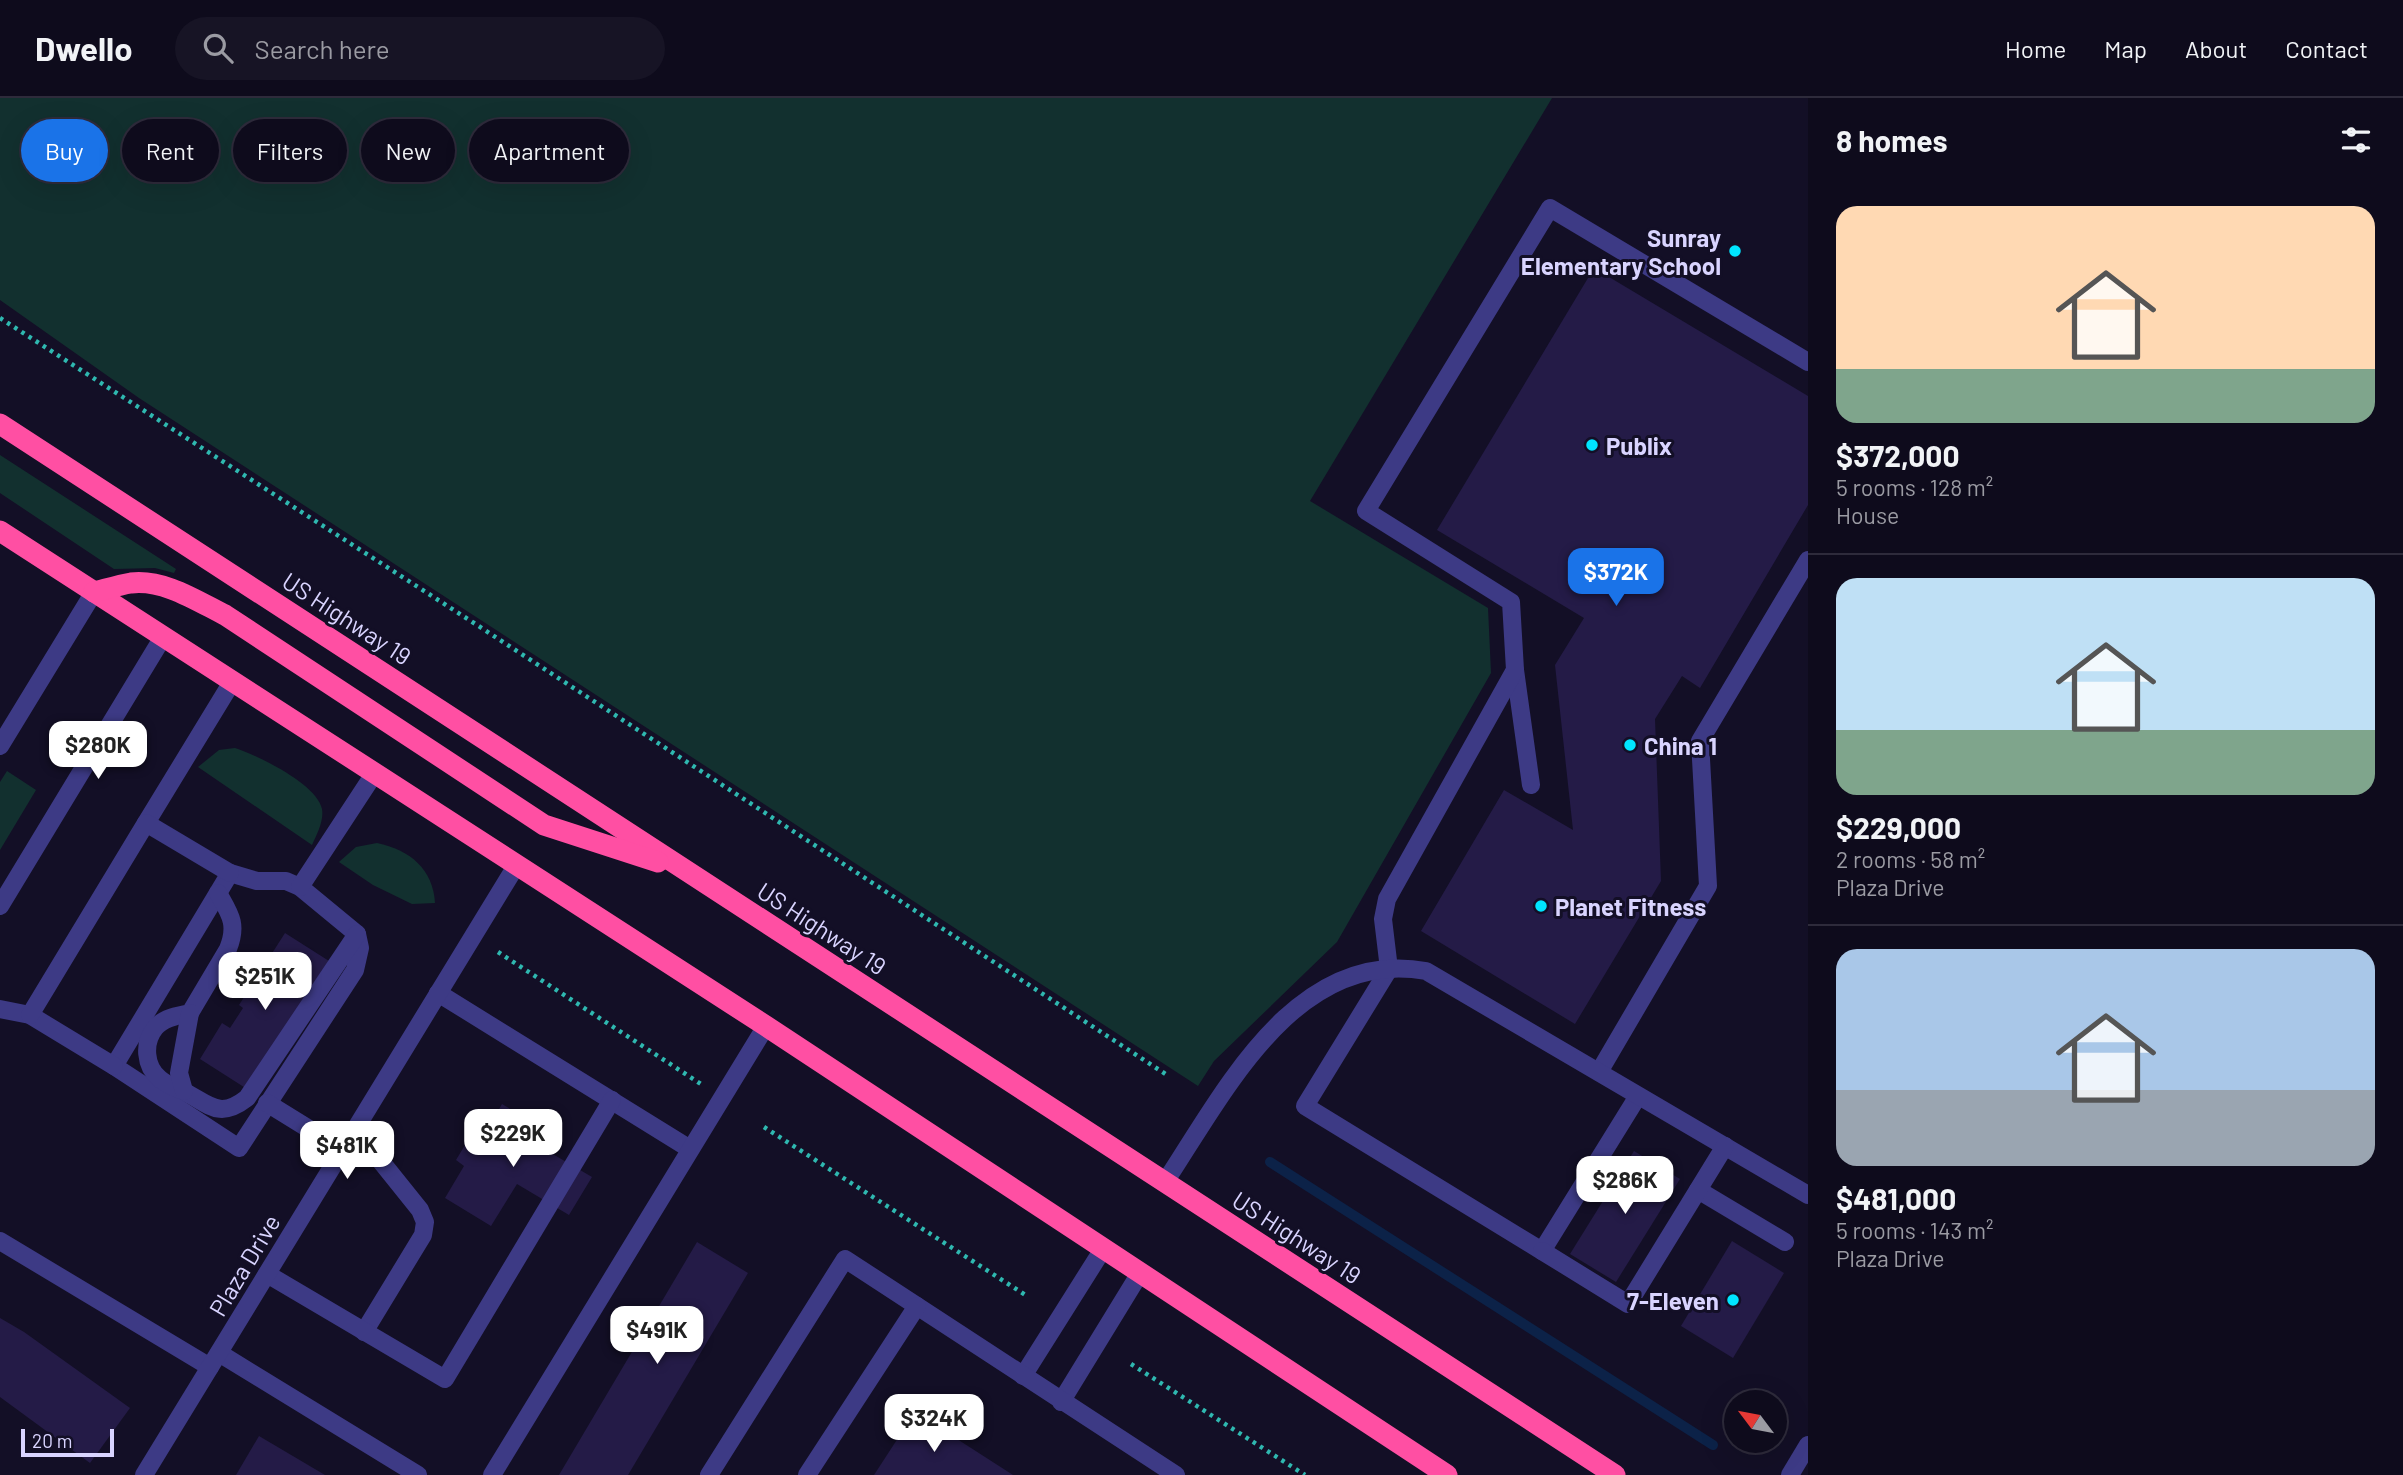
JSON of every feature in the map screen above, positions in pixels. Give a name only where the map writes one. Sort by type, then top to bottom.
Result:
[{"type":"highway","name":"US Highway 19","points":[[0,424],[1615,1475]]},
{"type":"highway","points":[[0,531],[766,1026],[1447,1475]]},
{"type":"highway","points":[[94,592],[134,583],[162,586],[187,596],[225,615],[544,825],[687,871]]},
{"type":"street","points":[[1531,785],[1515,670],[1511,602],[1366,511],[1550,208],[1808,362]]},
{"type":"street","points":[[1598,1072],[1708,886],[1700,741],[1808,560]]},
{"type":"street","points":[[0,747],[94,592]]},
{"type":"street","points":[[0,906],[163,637]]},
{"type":"street","points":[[1515,670],[1387,899],[1383,919],[1388,969],[1305,1106],[1628,1304],[1725,1146]]},
{"type":"street","points":[[30,1015],[232,682]]},
{"type":"street","points":[[300,887],[374,774]]},
{"type":"street","points":[[0,1009],[30,1015],[239,1148],[355,970],[360,948],[357,934],[300,887],[286,881],[257,881],[230,873],[146,823]]},
{"type":"street","name":"Plaza Drive","points":[[144,1475],[516,866]]},
{"type":"street","points":[[114,1066],[230,873]]},
{"type":"street","points":[[184,1091],[178,1073],[190,1013],[232,940],[233,919],[218,893]]},
{"type":"street","points":[[190,1013],[166,1020],[156,1027],[149,1039],[147,1051],[153,1073],[162,1082],[184,1091],[213,1109],[231,1107],[247,1098],[357,934]]},
{"type":"street","points":[[1166,1182],[1245,1060],[1283,1019],[1326,987],[1354,975],[1407,968],[1426,971],[1808,1195]]},
{"type":"street","points":[[438,993],[690,1149]]},
{"type":"street","points":[[492,1475],[766,1026]]},
{"type":"street","points":[[1542,1251],[1639,1096]]},
{"type":"street","points":[[267,1274],[445,1378],[611,1100]]},
{"type":"street","points":[[267,1104],[343,1150]]},
{"type":"street","points":[[355,1129],[419,1210],[425,1222],[423,1235],[364,1332]]},
{"type":"street","points":[[1698,1190],[1785,1242]]},
{"type":"street","points":[[0,1241],[418,1475]]},
{"type":"street","points":[[1023,1376],[1103,1249]]},
{"type":"street","points":[[709,1475],[845,1259],[1171,1474]]},
{"type":"street","points":[[1061,1402],[1140,1273]]},
{"type":"street","points":[[807,1475],[917,1306]]},
{"type":"street","points":[[1790,1475],[1808,1446]]},
{"type":"path","points":[[0,318],[1167,1075]]},
{"type":"path","points":[[499,952],[704,1086]]},
{"type":"path","points":[[764,1127],[1027,1296]]},
{"type":"path","points":[[1131,1364],[1305,1475]]},
{"type":"green space","points":[[0,98],[1552,98],[1310,501],[1488,608],[1491,673],[1337,942],[1214,1061],[1198,1086],[139,398],[0,300]]},
{"type":"green space","points":[[0,455],[176,569],[174,573],[155,568],[114,569],[0,493]]},
{"type":"green space","points":[[235,748],[285,772],[318,799],[322,818],[312,845],[198,767],[219,750]]},
{"type":"green space","points":[[7,771],[36,790],[0,850],[0,782]]},
{"type":"green space","points":[[377,843],[400,851],[418,863],[430,880],[435,903],[412,904],[373,885],[339,862],[356,847]]},
{"type":"building","points":[[1594,268],[1808,396],[1808,505],[1700,688],[1682,676],[1655,719],[1661,881],[1575,1024],[1421,931],[1504,790],[1573,830],[1555,665],[1584,618],[1437,530]]},
{"type":"building","points":[[285,933],[329,961],[247,1089],[200,1059],[222,1023],[230,1028],[243,1008],[239,1005]]},
{"type":"building","points":[[502,1104],[548,1132],[539,1146],[592,1177],[569,1215],[517,1184],[491,1226],[445,1198],[464,1166],[456,1160],[474,1130],[484,1135]]},
{"type":"building","name":"7-Eleven","points":[[1634,1151],[1680,1179],[1616,1282],[1570,1254]]},
{"type":"building","name":"7-Eleven","points":[[1732,1241],[1784,1273],[1733,1358],[1681,1326]]},
{"type":"building","points":[[697,1242],[748,1273],[628,1475],[559,1475]]},
{"type":"building","points":[[0,1318],[24,1332],[130,1408],[90,1463],[0,1397]]},
{"type":"building","points":[[915,1412],[1013,1475],[874,1475]]},
{"type":"building","points":[[259,1436],[325,1475],[236,1475]]},
{"type":"waterway","points":[[1270,1162],[1713,1445]]},
{"type":"place","name":"Sunray Elementary School","points":[[1735,251]]},
{"type":"place","name":"Publix","points":[[1592,445]]},
{"type":"place","name":"China 1","points":[[1630,745]]},
{"type":"place","name":"Planet Fitness","points":[[1541,906]]},
{"type":"place","name":"7-Eleven","points":[[1733,1300]]}]
